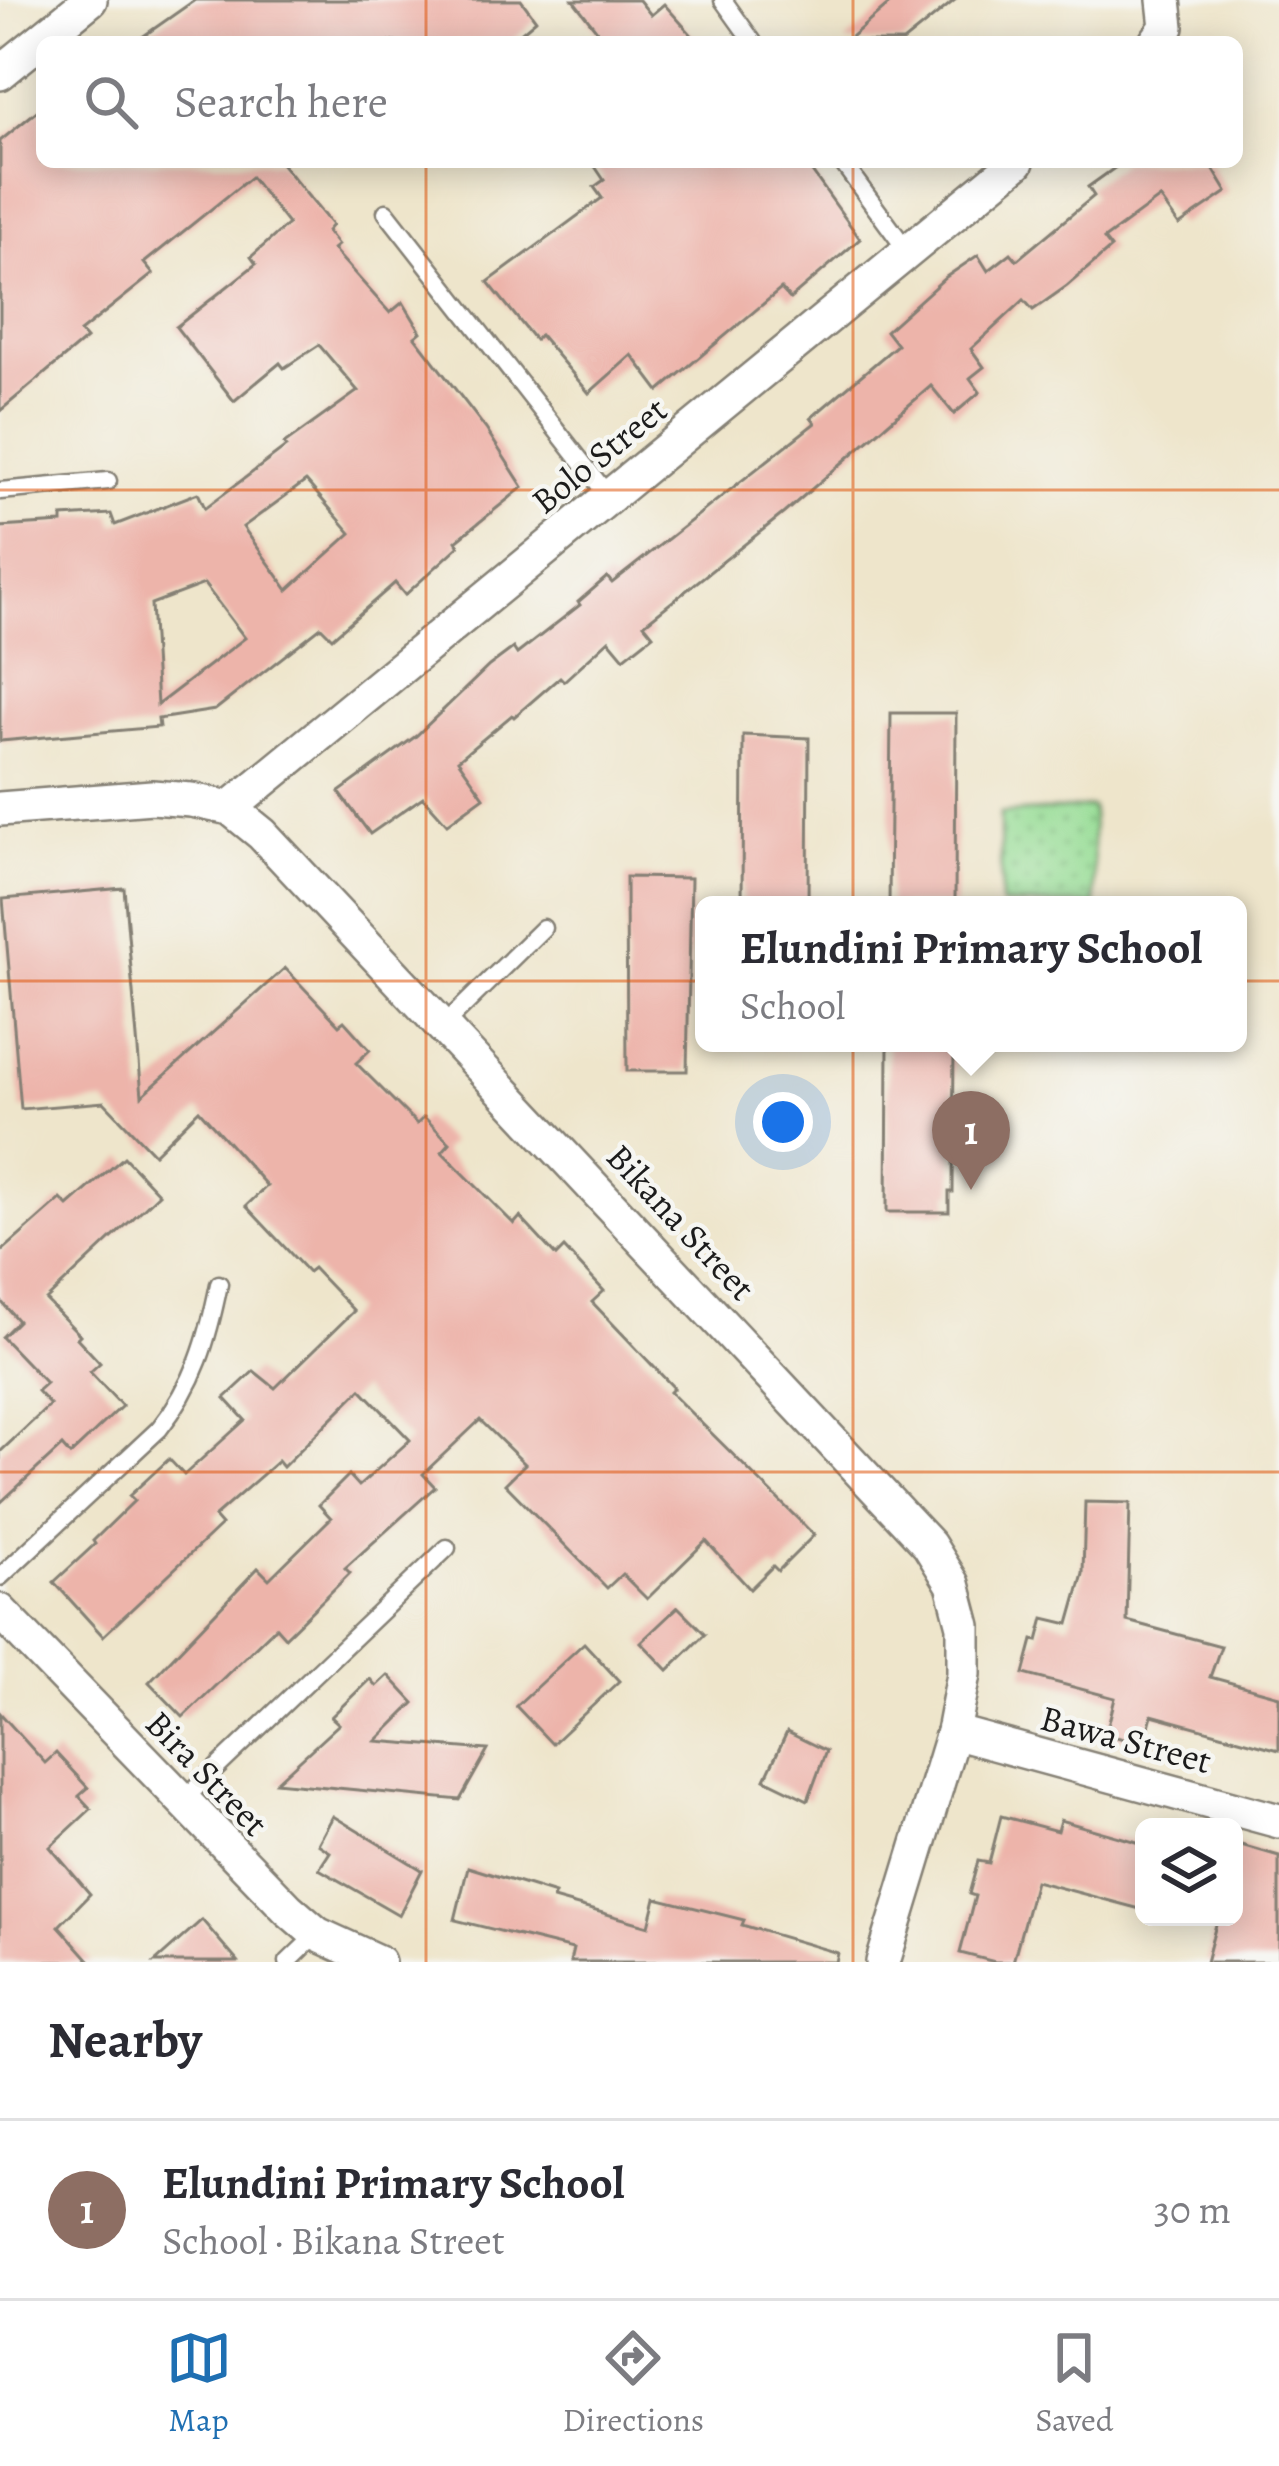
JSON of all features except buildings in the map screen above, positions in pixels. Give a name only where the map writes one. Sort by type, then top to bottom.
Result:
[{"type":"street","points":[[46,36],[91,0]]},
{"type":"street","points":[[1160,36],[1167,27],[1165,0]]},
{"type":"street","points":[[0,73],[36,44]]},
{"type":"street","name":"Bolo Street","points":[[230,808],[1010,168]]},
{"type":"street","points":[[0,808],[152,797],[230,808]]},
{"type":"street","name":"Bikana Street","points":[[230,808],[262,835],[929,1545],[953,1584],[964,1626],[964,1674],[953,1732],[883,1962]]},
{"type":"street","name":"Bira Street","points":[[0,1611],[250,1874],[317,1934],[378,1962]]},
{"type":"street","name":"Bawa Street","points":[[953,1732],[1279,1821]]},
{"type":"lane","points":[[722,0],[749,36]]},
{"type":"lane","points":[[846,168],[908,252]]},
{"type":"lane","points":[[386,212],[609,496]]},
{"type":"lane","points":[[0,491],[108,481]]},
{"type":"lane","points":[[442,1027],[543,928]]},
{"type":"lane","points":[[0,1577],[176,1408],[200,1364],[219,1284]]},
{"type":"lane","points":[[182,1802],[447,1548]]},
{"type":"lane","points":[[288,1962],[317,1934]]},
{"type":"green space","points":[[1092,807],[1095,896],[1001,896],[1000,814]]},
{"type":"place","name":"Elundini Primary School","points":[[971,1190]]}]
